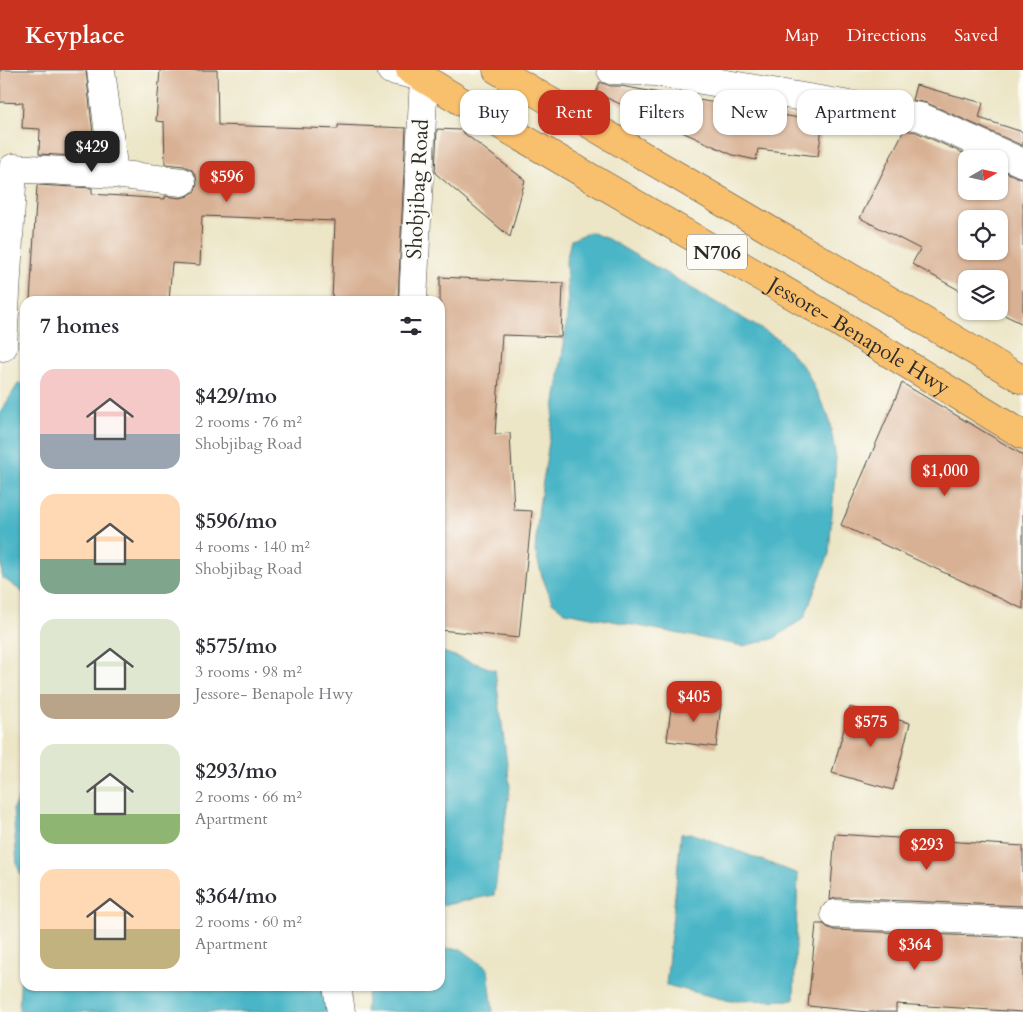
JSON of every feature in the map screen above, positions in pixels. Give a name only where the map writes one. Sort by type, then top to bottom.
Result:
[{"type":"highway","name":"N706","points":[[497,70],[884,296],[1023,380]]},
{"type":"highway","name":"Jessore- Benapole Hwy","points":[[417,74],[497,123],[824,314],[1023,435]]},
{"type":"street","points":[[101,70],[114,174]]},
{"type":"street","points":[[391,70],[417,74]]},
{"type":"street","points":[[611,70],[654,72],[921,117],[1023,163]]},
{"type":"street","name":"Shobjibag Road","points":[[412,296],[417,74]]},
{"type":"street","points":[[3,347],[13,168],[114,174],[182,182]]},
{"type":"street","points":[[835,914],[1023,922]]},
{"type":"street","points":[[338,991],[341,1012]]},
{"type":"water","points":[[590,232],[608,239],[778,339],[806,370],[829,418],[836,458],[829,554],[804,618],[773,639],[743,646],[565,612],[552,602],[535,551],[539,507],[565,337],[568,304],[566,261],[571,240]]},
{"type":"water","points":[[20,384],[20,590],[2,577],[0,520],[0,413]]},
{"type":"water","points":[[445,653],[495,670],[510,787],[494,895],[445,905]]},
{"type":"water","points":[[20,796],[20,872],[17,865],[13,808]]},
{"type":"water","points":[[691,833],[798,874],[794,1000],[730,1001],[666,985],[681,834]]},
{"type":"water","points":[[445,948],[461,949],[488,969],[493,1012],[366,1012],[368,991],[445,991]]},
{"type":"water","points":[[20,989],[20,991],[332,991],[333,1012],[19,1012]]},
{"type":"building","points":[[0,70],[86,70],[94,157],[39,154],[40,129],[22,128],[23,103],[0,102]]},
{"type":"building","points":[[160,70],[217,70],[218,125],[338,129],[338,125],[406,128],[398,296],[332,296],[335,221],[202,216],[200,265],[172,263],[169,296],[30,296],[37,185],[92,188],[92,194],[165,199],[165,196],[180,198],[188,196],[195,191],[197,184],[196,176],[192,170],[184,166],[165,164],[164,122],[156,121]]},
{"type":"building","points":[[600,82],[610,86],[643,90],[620,90],[620,104],[610,99],[610,90],[597,90]]},
{"type":"building","points":[[916,85],[983,103],[979,118],[1023,132],[1023,146],[927,103],[914,100]]},
{"type":"building","points":[[703,101],[713,103],[713,135],[787,135],[787,116],[797,118],[797,135],[821,135],[818,156],[758,149],[756,160],[733,155],[689,135],[703,135]]},
{"type":"building","points":[[437,129],[460,130],[460,135],[466,135],[525,180],[510,237],[435,173]]},
{"type":"building","points":[[914,132],[916,132],[958,151],[958,200],[1008,200],[1008,173],[1023,178],[1023,324],[1008,317],[1008,270],[958,270],[958,290],[912,264],[920,249],[860,218],[902,135],[914,135]]},
{"type":"building","points":[[440,277],[563,283],[561,337],[502,335],[495,434],[510,433],[514,510],[532,511],[519,638],[445,631],[445,296],[440,296]]},
{"type":"building","points":[[902,383],[1023,455],[1023,609],[841,525]]},
{"type":"building","points":[[672,699],[721,704],[716,747],[667,741]]},
{"type":"building","points":[[850,707],[910,723],[893,790],[832,773]]},
{"type":"building","points":[[835,834],[1023,846],[1023,906],[836,898],[830,900]]},
{"type":"building","points":[[816,924],[824,924],[834,930],[1023,938],[1023,1012],[896,1004],[896,1012],[867,1012],[808,1006]]}]
